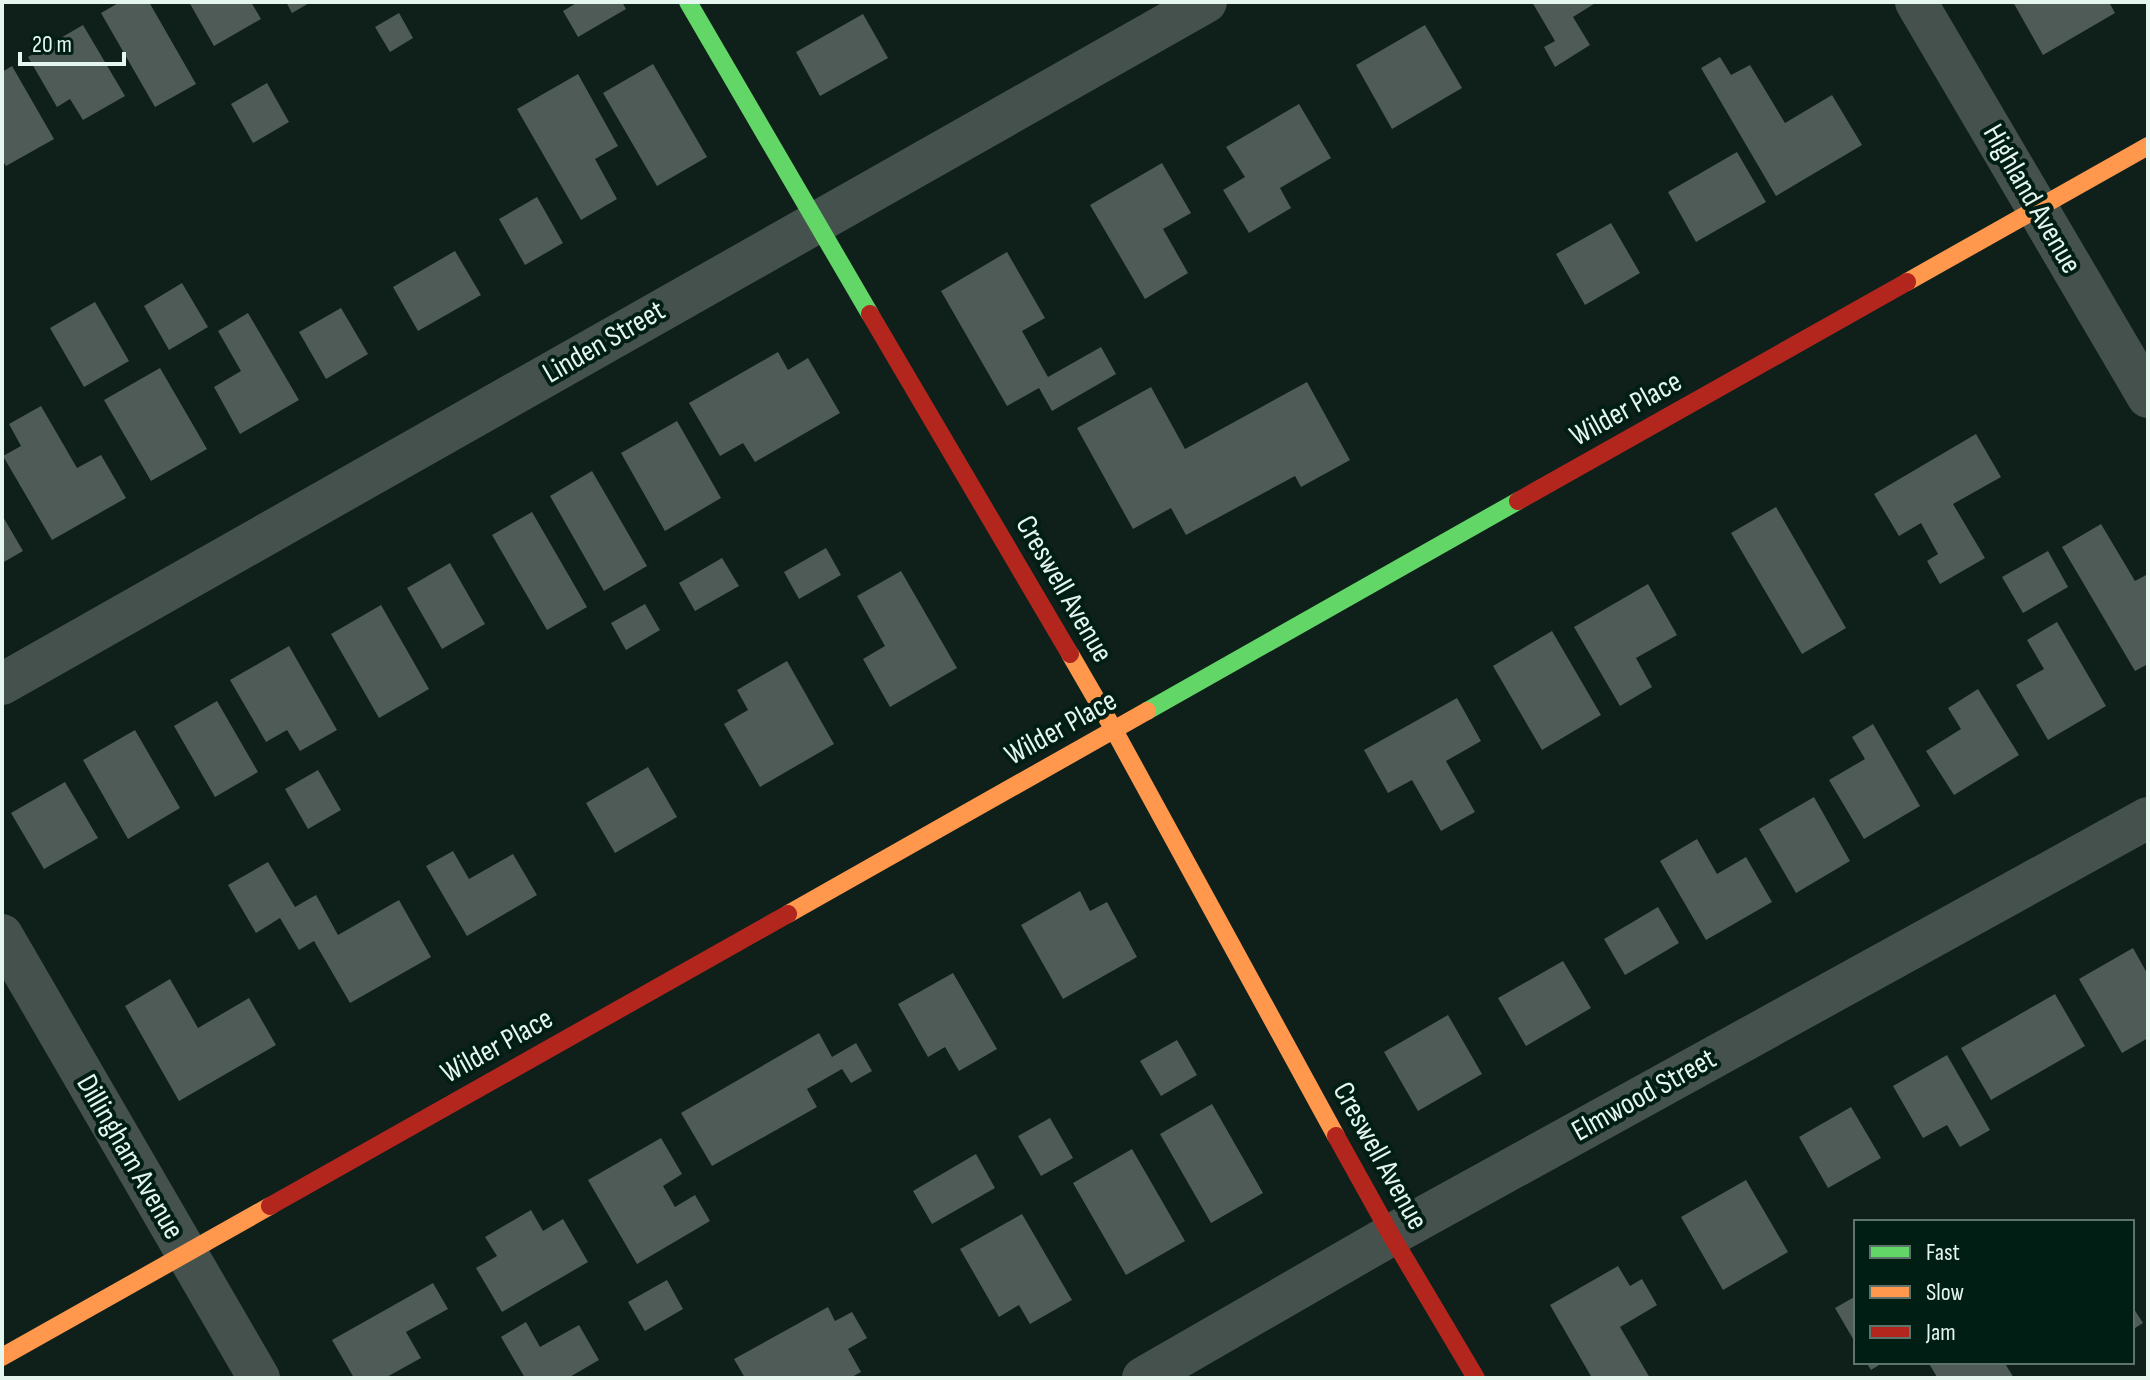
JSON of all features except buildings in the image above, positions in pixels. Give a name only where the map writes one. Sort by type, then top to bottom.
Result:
[{"type":"street","name":"Creswell Avenue","points":[[688,2],[1114,730],[1391,1235],[1476,1378]]},
{"type":"street","name":"Linden Street","points":[[2,684],[1206,2]]},
{"type":"street","name":"Highland Avenue","points":[[1916,2],[2148,397]]},
{"type":"street","name":"Wilder Place","points":[[2,1357],[2148,146]]},
{"type":"street","name":"Elmwood Street","points":[[1143,1378],[1391,1235],[2148,818]]},
{"type":"street","name":"Dillingham Avenue","points":[[2,935],[259,1378]]},
{"type":"traffic: fast","points":[[688,2],[870,314]]},
{"type":"traffic: fast","points":[[1147,711],[1518,501]]},
{"type":"traffic: slow","points":[[1907,282],[2148,146]]},
{"type":"traffic: slow","points":[[1070,654],[1336,1136]]},
{"type":"traffic: slow","points":[[788,914],[1147,711]]},
{"type":"traffic: slow","points":[[2,1357],[270,1206]]},
{"type":"traffic: jam","points":[[1518,501],[1907,282]]},
{"type":"traffic: jam","points":[[870,314],[1070,654]]},
{"type":"traffic: jam","points":[[270,1206],[788,914]]},
{"type":"traffic: jam","points":[[1336,1136],[1476,1378]]}]
